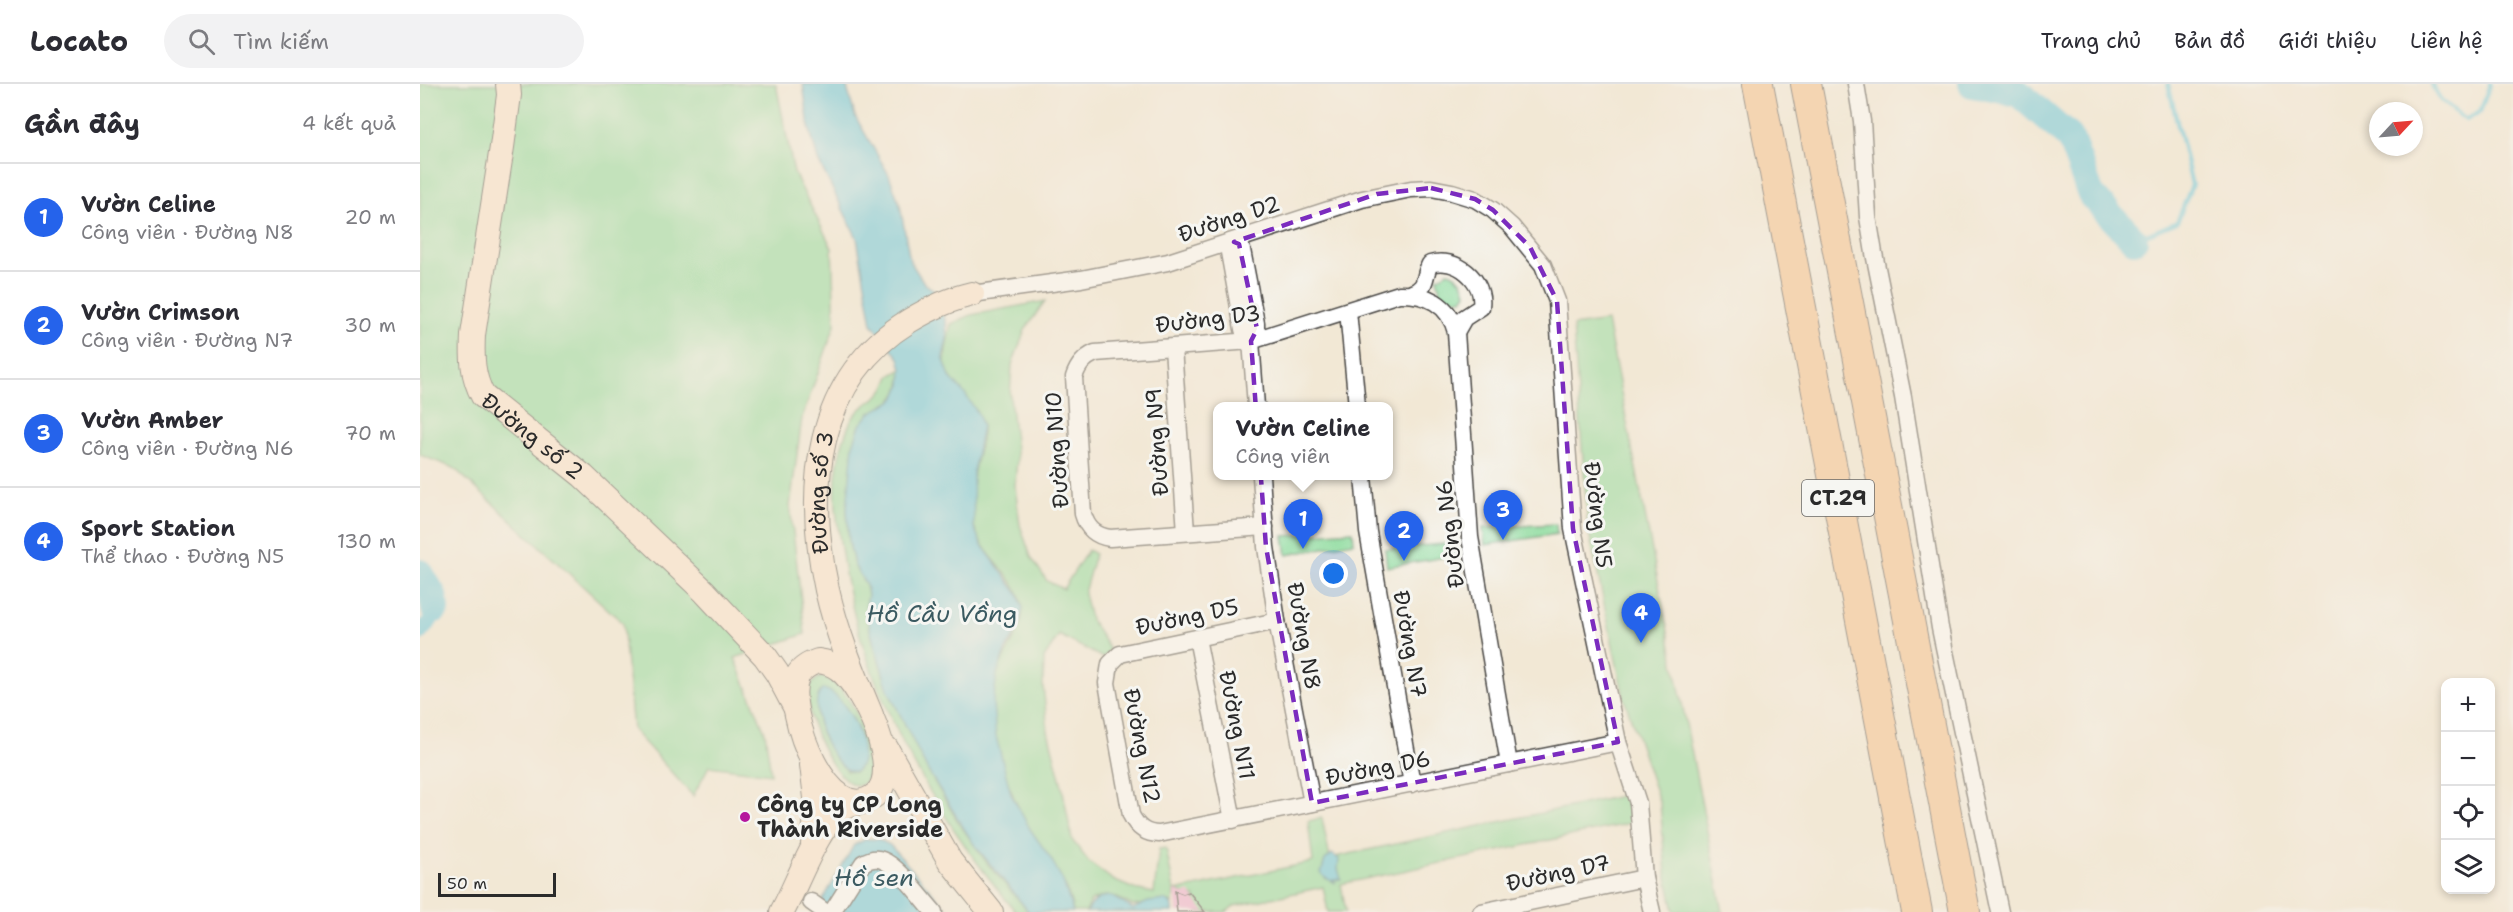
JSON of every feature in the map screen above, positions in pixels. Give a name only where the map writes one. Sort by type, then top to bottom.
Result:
[{"type":"highway","name":"CT.29","points":[[1758,84],[1917,912]]},
{"type":"highway","name":"CT.29","points":[[1806,84],[1965,912]]},
{"type":"street","name":"Đường số 2","points":[[508,84],[509,95],[502,147],[473,335],[472,356],[476,384],[483,396],[583,476],[704,591],[765,656],[795,707]]},
{"type":"street","points":[[1856,84],[1862,121],[1874,253],[1903,397],[1941,628],[2000,912]]},
{"type":"street","name":"Đường D2","points":[[972,294],[1117,273],[1168,262],[1362,199],[1411,189],[1431,188],[1452,192],[1493,210]]},
{"type":"street","name":"Đường N5","points":[[1493,210],[1530,247],[1543,265],[1557,301],[1573,529],[1618,742],[1638,803],[1644,878],[1652,912]]},
{"type":"street","points":[[1234,242],[1242,250],[1256,323],[1256,334],[1251,341],[1256,402]]},
{"type":"street","points":[[1412,294],[1425,285],[1426,272],[1430,264],[1440,261],[1450,262],[1460,267],[1478,285],[1483,296],[1481,307],[1458,324],[1456,332]]},
{"type":"street","name":"Đường số 3","points":[[972,294],[930,309],[874,346],[844,385],[821,455],[816,492],[819,547],[827,589],[838,632],[874,722],[910,793],[950,861],[991,912]]},
{"type":"street","name":"Đường D3","points":[[1081,364],[1087,356],[1095,353],[1251,341],[1385,297],[1412,294]]},
{"type":"street","name":"Đường N6","points":[[1412,294],[1430,298],[1444,309],[1456,332],[1470,537],[1509,764]]},
{"type":"street","points":[[1348,311],[1357,402]]},
{"type":"street","name":"Đường N9","points":[[1173,348],[1186,532]]},
{"type":"street","name":"Đường N10","points":[[1081,364],[1074,377],[1083,514],[1086,523],[1092,532],[1101,537],[1110,538],[1186,532]]},
{"type":"street","name":"Đường N8","points":[[1261,480],[1277,621],[1312,803]]},
{"type":"street","name":"Đường N7","points":[[1363,480],[1368,532],[1412,784]]},
{"type":"street","points":[[1186,532],[1265,526]]},
{"type":"street","points":[[809,857],[814,837],[817,806],[810,754],[795,707],[797,678],[802,670],[823,653],[829,639],[827,589]]},
{"type":"street","name":"Đường D5","points":[[1110,664],[1120,654],[1277,621]]},
{"type":"street","name":"Đường N11","points":[[1197,638],[1233,820]]},
{"type":"street","points":[[784,908],[809,857],[834,815],[843,808],[865,801],[879,792],[885,772],[874,722],[856,688],[839,669],[827,663],[812,663]]},
{"type":"street","name":"Đường N12","points":[[1110,664],[1107,682],[1131,815],[1137,826],[1146,832]]},
{"type":"street","name":"Đường D6","points":[[1146,832],[1160,834],[1618,742]]},
{"type":"street","points":[[810,754],[828,784],[839,795],[850,800],[890,802],[912,814],[950,861]]},
{"type":"street","points":[[832,912],[863,863],[870,859],[882,860],[898,871],[934,912]]},
{"type":"street","name":"Đường D7","points":[[1481,912],[1546,905],[1644,878]]},
{"type":"street","points":[[811,902],[825,912]]},
{"type":"highlighted area","points":[[1431,188],[1475,199],[1493,210],[1530,247],[1557,301],[1573,529],[1618,742],[1312,803],[1266,547],[1251,341],[1257,329],[1239,244],[1234,242],[1377,194]]},
{"type":"green space","points":[[420,84],[776,84],[794,173],[832,248],[835,325],[802,418],[790,506],[805,634],[735,658],[765,732],[771,774],[709,766],[693,796],[633,730],[623,623],[454,468],[420,455]]},
{"type":"green space","points":[[1448,272],[1458,277],[1464,286],[1466,293],[1462,299],[1449,299],[1441,294],[1437,278]]},
{"type":"green space","points":[[1045,301],[1025,330],[1012,365],[1010,396],[1017,459],[1015,486],[1020,525],[1031,557],[1047,581],[1063,589],[1088,550],[1095,554],[1084,593],[1090,619],[1110,650],[1103,658],[1059,635],[1044,658],[1043,686],[1048,731],[1062,786],[1072,840],[1089,862],[1113,880],[1134,889],[1154,893],[1159,849],[1166,848],[1174,890],[1173,904],[1165,900],[1133,906],[1117,898],[1104,896],[1091,901],[1086,912],[1073,912],[1056,868],[1030,829],[1014,798],[1002,766],[997,744],[993,708],[995,684],[1000,665],[1018,631],[1022,605],[1019,594],[1007,575],[985,549],[975,529],[972,493],[982,426],[975,409],[950,377],[945,360],[951,324],[971,315]]},
{"type":"green space","points":[[1607,321],[1723,912],[1674,912],[1666,873],[1660,804],[1624,698],[1588,528],[1573,326]]},
{"type":"green space","points":[[902,369],[900,386],[895,397],[870,413],[847,508],[849,542],[854,565],[866,585],[868,595],[866,606],[870,630],[888,690],[928,771],[959,823],[988,864],[1029,912],[1016,912],[954,830],[927,787],[881,696],[850,598],[836,512],[835,489],[840,453],[852,419],[860,409],[883,391],[890,376]]},
{"type":"green space","points":[[1556,524],[1557,534],[1485,545],[1483,528]]},
{"type":"green space","points":[[1353,531],[1354,542],[1287,555],[1284,536]]},
{"type":"green space","points":[[1455,543],[1457,555],[1387,567],[1385,549]]},
{"type":"green space","points":[[821,677],[832,681],[852,704],[860,720],[866,737],[870,768],[867,779],[858,785],[846,780],[833,766],[822,746],[808,703],[811,687]],"holes":[[[823,689],[848,712],[860,735],[861,747],[855,772],[847,771],[824,739],[820,728],[817,714],[818,699]]]},
{"type":"green space","points":[[1635,793],[1641,821],[1341,884],[1346,912],[1328,912],[1323,887],[1234,906],[1226,912],[1198,912],[1195,897],[1175,891],[1313,862],[1308,821],[1322,818],[1330,858]]},
{"type":"water","name":"Hồ Cầu Vồng","points":[[803,84],[846,84],[855,116],[889,175],[900,205],[910,261],[924,283],[934,290],[946,322],[947,339],[943,357],[950,377],[979,415],[982,426],[973,473],[974,527],[981,544],[1018,594],[1023,608],[1018,629],[1005,651],[997,674],[993,704],[996,736],[1011,794],[1063,881],[1073,912],[1029,912],[973,843],[928,771],[888,690],[870,630],[866,606],[868,595],[866,585],[854,565],[849,542],[847,508],[853,445],[860,425],[870,413],[895,399],[901,385],[902,369],[899,358],[872,324],[857,238],[818,160],[809,127]]},
{"type":"water","points":[[823,689],[832,693],[841,702],[856,726],[863,753],[861,764],[855,772],[846,769],[837,761],[823,736],[818,722],[817,708],[818,697]]},
{"type":"water","name":"Hồ sen","points":[[866,839],[878,839],[890,845],[950,912],[816,912],[854,845]]},
{"type":"water","points":[[1332,854],[1339,859],[1338,869],[1341,879],[1333,880],[1336,883],[1325,878],[1321,873],[1325,860]]},
{"type":"water","points":[[1111,896],[1133,909],[1148,902],[1165,900],[1171,904],[1173,912],[1087,912],[1097,900]]},
{"type":"building","points":[[1175,891],[1183,894],[1189,892],[1205,912],[1177,912]]},
{"type":"waterway","points":[[1972,84],[2018,93],[2070,138],[2091,195],[2134,240]]},
{"type":"waterway","points":[[2134,240],[2177,222],[2192,185],[2168,84]]},
{"type":"waterway","points":[[2431,84],[2441,100],[2466,120],[2480,112],[2490,84]]},
{"type":"waterway","points":[[420,573],[433,595],[435,609]]},
{"type":"waterway","points":[[420,633],[430,621],[435,609]]},
{"type":"place","name":"Vườn Amber","points":[[1503,540]]},
{"type":"place","name":"Vườn Celine","points":[[1303,549]]},
{"type":"place","name":"Vườn Crimson","points":[[1404,561]]},
{"type":"place","name":"Sport Station","points":[[1641,643]]},
{"type":"place","name":"Công ty CP Long Thành Riverside","points":[[745,817]]}]
